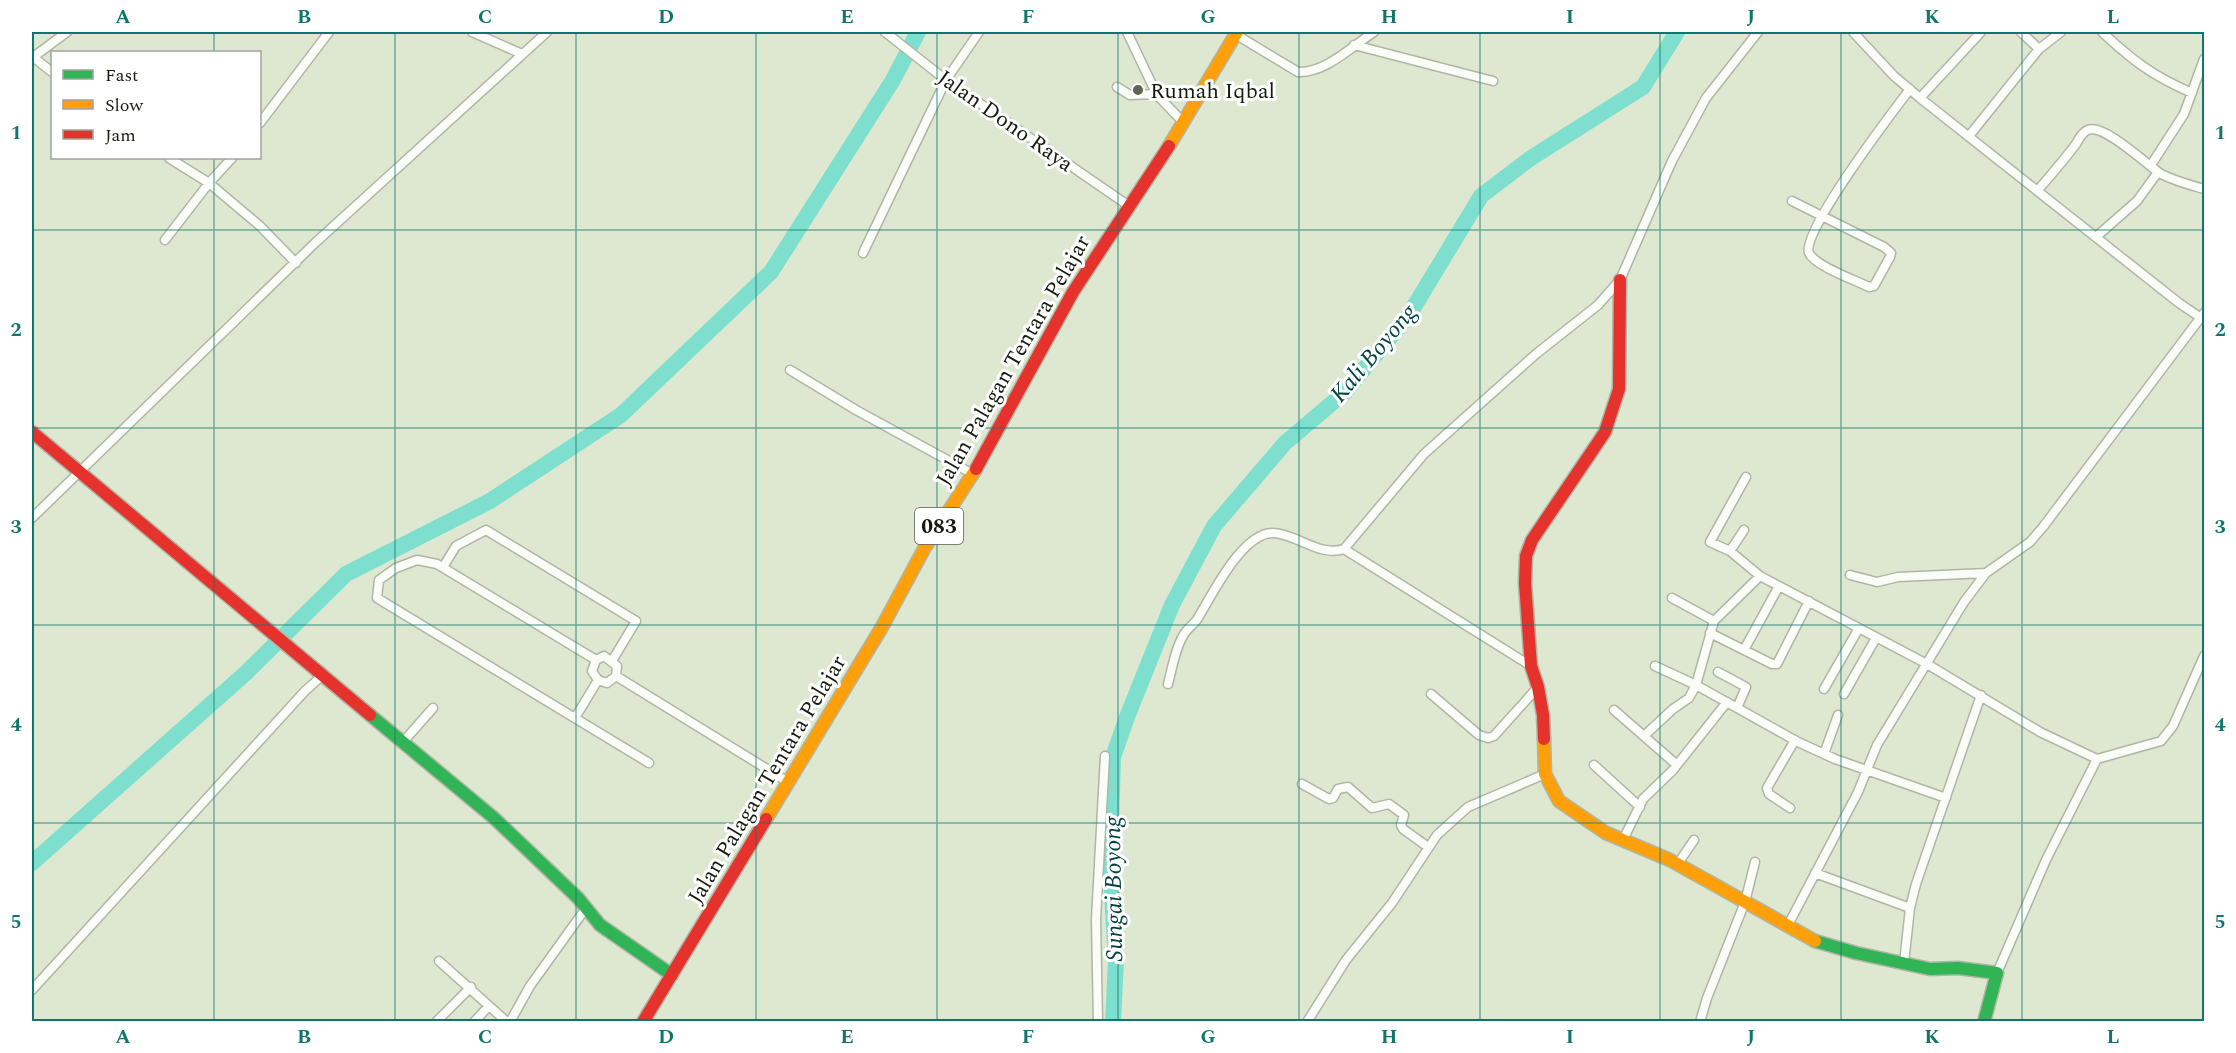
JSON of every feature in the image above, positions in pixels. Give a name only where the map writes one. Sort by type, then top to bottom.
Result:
[{"type":"street","points":[[51,71],[32,58],[67,32]]},
{"type":"street","points":[[261,122],[329,32]]},
{"type":"street","points":[[472,32],[522,54]]},
{"type":"street","points":[[32,518],[78,471],[296,263],[547,32]]},
{"type":"street","name":"Jalan Dono Raya","points":[[885,32],[946,80],[1130,206]]},
{"type":"street","points":[[863,253],[946,80],[979,32]]},
{"type":"street","points":[[1127,32],[1157,94],[1184,123]]},
{"type":"street","points":[[1236,33],[1298,72],[1316,69],[1374,32]]},
{"type":"street","points":[[1746,32],[1750,41]]},
{"type":"street","points":[[1168,684],[1183,634],[1196,621],[1223,574],[1260,535],[1273,533],[1286,535],[1333,553],[1344,549],[1424,454],[1536,354],[1598,305],[1620,280],[1672,160],[1706,98],[1758,32]]},
{"type":"street","points":[[1787,927],[1858,792],[1877,745],[1964,602],[1986,573],[2016,553],[2036,534],[2203,317],[1920,98],[1894,76],[1853,32]]},
{"type":"street","points":[[1920,98],[1981,32]]},
{"type":"street","points":[[2021,32],[2038,49]]},
{"type":"street","points":[[1969,136],[2038,49],[2061,32]]},
{"type":"street","points":[[2102,32],[2137,64],[2167,82],[2192,93]]},
{"type":"street","name":"Jalan Palagan Tentara Pelajar","points":[[644,1022],[882,627],[924,549],[973,474],[1073,292],[1184,123],[1236,33]]},
{"type":"street","points":[[1354,45],[1493,81]]},
{"type":"street","points":[[2151,165],[2184,114],[2192,93],[2202,77],[2205,59]]},
{"type":"street","points":[[1117,87],[1130,95],[1157,94]]},
{"type":"street","points":[[1792,201],[1822,216],[1884,247],[1891,253],[1874,286],[1869,286],[1817,262],[1808,248],[1822,216],[1866,146],[1910,89]]},
{"type":"street","points":[[2038,190],[2087,130],[2094,129],[2107,135],[2158,172],[2180,182],[2205,189]]},
{"type":"street","points":[[171,159],[209,183],[260,226],[296,263]]},
{"type":"street","points":[[165,240],[209,183],[231,159]]},
{"type":"street","points":[[2097,236],[2137,201],[2158,172]]},
{"type":"street","points":[[1620,280],[1619,388],[1605,432],[1532,540],[1526,556],[1525,583],[1531,666],[1538,687],[1543,715],[1545,774],[1559,801],[1606,833],[1677,865],[1815,941],[1856,953],[1930,969],[1958,968],[1997,973]]},
{"type":"street","points":[[790,370],[856,410],[973,474]]},
{"type":"street","points":[[32,432],[494,818],[586,908],[600,925],[672,975]]},
{"type":"street","points":[[1746,477],[1710,542],[1730,550],[1760,576],[1927,664],[2040,732],[2097,759],[2161,741],[2174,726],[2205,656]]},
{"type":"street","points":[[443,567],[456,546],[486,530],[636,621],[612,661]]},
{"type":"street","points":[[1730,550],[1744,530]]},
{"type":"street","points":[[1344,549],[1531,666]]},
{"type":"street","points":[[596,660],[437,564],[417,560],[396,568],[379,580],[377,598],[649,763]]},
{"type":"street","points":[[1850,575],[1877,582],[1898,577],[1986,573]]},
{"type":"street","points":[[1645,735],[1673,709],[1689,698],[1696,685],[1714,621],[1760,576]]},
{"type":"street","points":[[1744,650],[1779,586]]},
{"type":"street","points":[[1672,598],[1714,621]]},
{"type":"street","points":[[1710,633],[1772,664],[1778,664],[1809,601]]},
{"type":"street","points":[[1824,689],[1859,628]]},
{"type":"street","points":[[1844,694],[1876,638]]},
{"type":"street","points":[[604,656],[612,661],[618,666],[616,676],[607,683],[598,680],[592,671],[596,660],[604,656]]},
{"type":"street","points":[[1655,666],[1696,685],[1824,754],[1866,772],[1946,798]]},
{"type":"street","points":[[1718,672],[1746,687],[1737,708]]},
{"type":"street","points":[[32,990],[305,691],[323,675]]},
{"type":"street","points":[[616,676],[788,782]]},
{"type":"street","points":[[575,718],[598,680]]},
{"type":"street","points":[[1431,694],[1479,735],[1488,738],[1494,736],[1538,687]]},
{"type":"street","points":[[1904,963],[1910,908],[1981,696]]},
{"type":"street","points":[[1623,840],[1643,799],[1677,765],[1726,702]]},
{"type":"street","points":[[403,742],[433,708]]},
{"type":"street","points":[[1614,710],[1677,765]]},
{"type":"street","points":[[1824,754],[1838,715]]},
{"type":"street","points":[[1790,808],[1769,794],[1767,788],[1795,740]]},
{"type":"street","points":[[1098,1022],[1096,919],[1105,756]]},
{"type":"street","points":[[1984,1022],[1997,973],[2046,860],[2097,759]]},
{"type":"street","points":[[1594,765],[1640,807]]},
{"type":"street","points":[[1307,1022],[1346,960],[1392,903],[1437,835],[1468,807],[1545,774]]},
{"type":"street","points":[[1302,784],[1329,799],[1333,798],[1338,789],[1348,787],[1372,808],[1389,804],[1404,815],[1401,825],[1403,829],[1428,847]]},
{"type":"street","points":[[1677,865],[1694,840]]},
{"type":"street","points":[[1700,1022],[1707,998],[1745,902],[1755,862]]},
{"type":"street","points":[[1815,873],[1910,908]]},
{"type":"street","points":[[439,961],[471,987],[488,1007],[509,1022],[530,986],[586,908]]},
{"type":"street","points":[[436,1022],[471,987]]},
{"type":"street","points":[[474,1022],[488,1007]]},
{"type":"waterway","points":[[32,863],[247,672],[346,574],[490,501],[621,415],[771,272],[893,80],[918,32]]},
{"type":"waterway","name":"Kali Boyong","points":[[1113,1022],[1116,960],[1110,861],[1113,757],[1172,605],[1214,526],[1285,443],[1344,393],[1409,315],[1481,196],[1531,158],[1643,87],[1677,32]]},
{"type":"traffic: fast","points":[[370,715],[494,818],[578,898],[600,925],[672,975]]},
{"type":"traffic: fast","points":[[1815,941],[1856,953],[1930,969],[1958,968],[1997,973],[1984,1022]]},
{"type":"traffic: slow","points":[[1169,146],[1237,32]]},
{"type":"traffic: slow","points":[[766,819],[882,627],[924,549],[976,469]]},
{"type":"traffic: slow","points":[[1544,739],[1545,774],[1559,801],[1606,833],[1670,860],[1815,941]]},
{"type":"traffic: jam","points":[[976,469],[1073,292],[1169,146]]},
{"type":"traffic: jam","points":[[1544,739],[1543,715],[1538,687],[1531,666],[1525,583],[1526,556],[1532,540],[1605,432],[1619,389],[1620,280]]},
{"type":"traffic: jam","points":[[32,432],[370,715]]},
{"type":"traffic: jam","points":[[643,1022],[766,819]]},
{"type":"place","name":"Rumah Iqbal","points":[[1138,90]]},
{"type":"water label","name":"Sungai Boyong","points":[[1113,889]]}]
